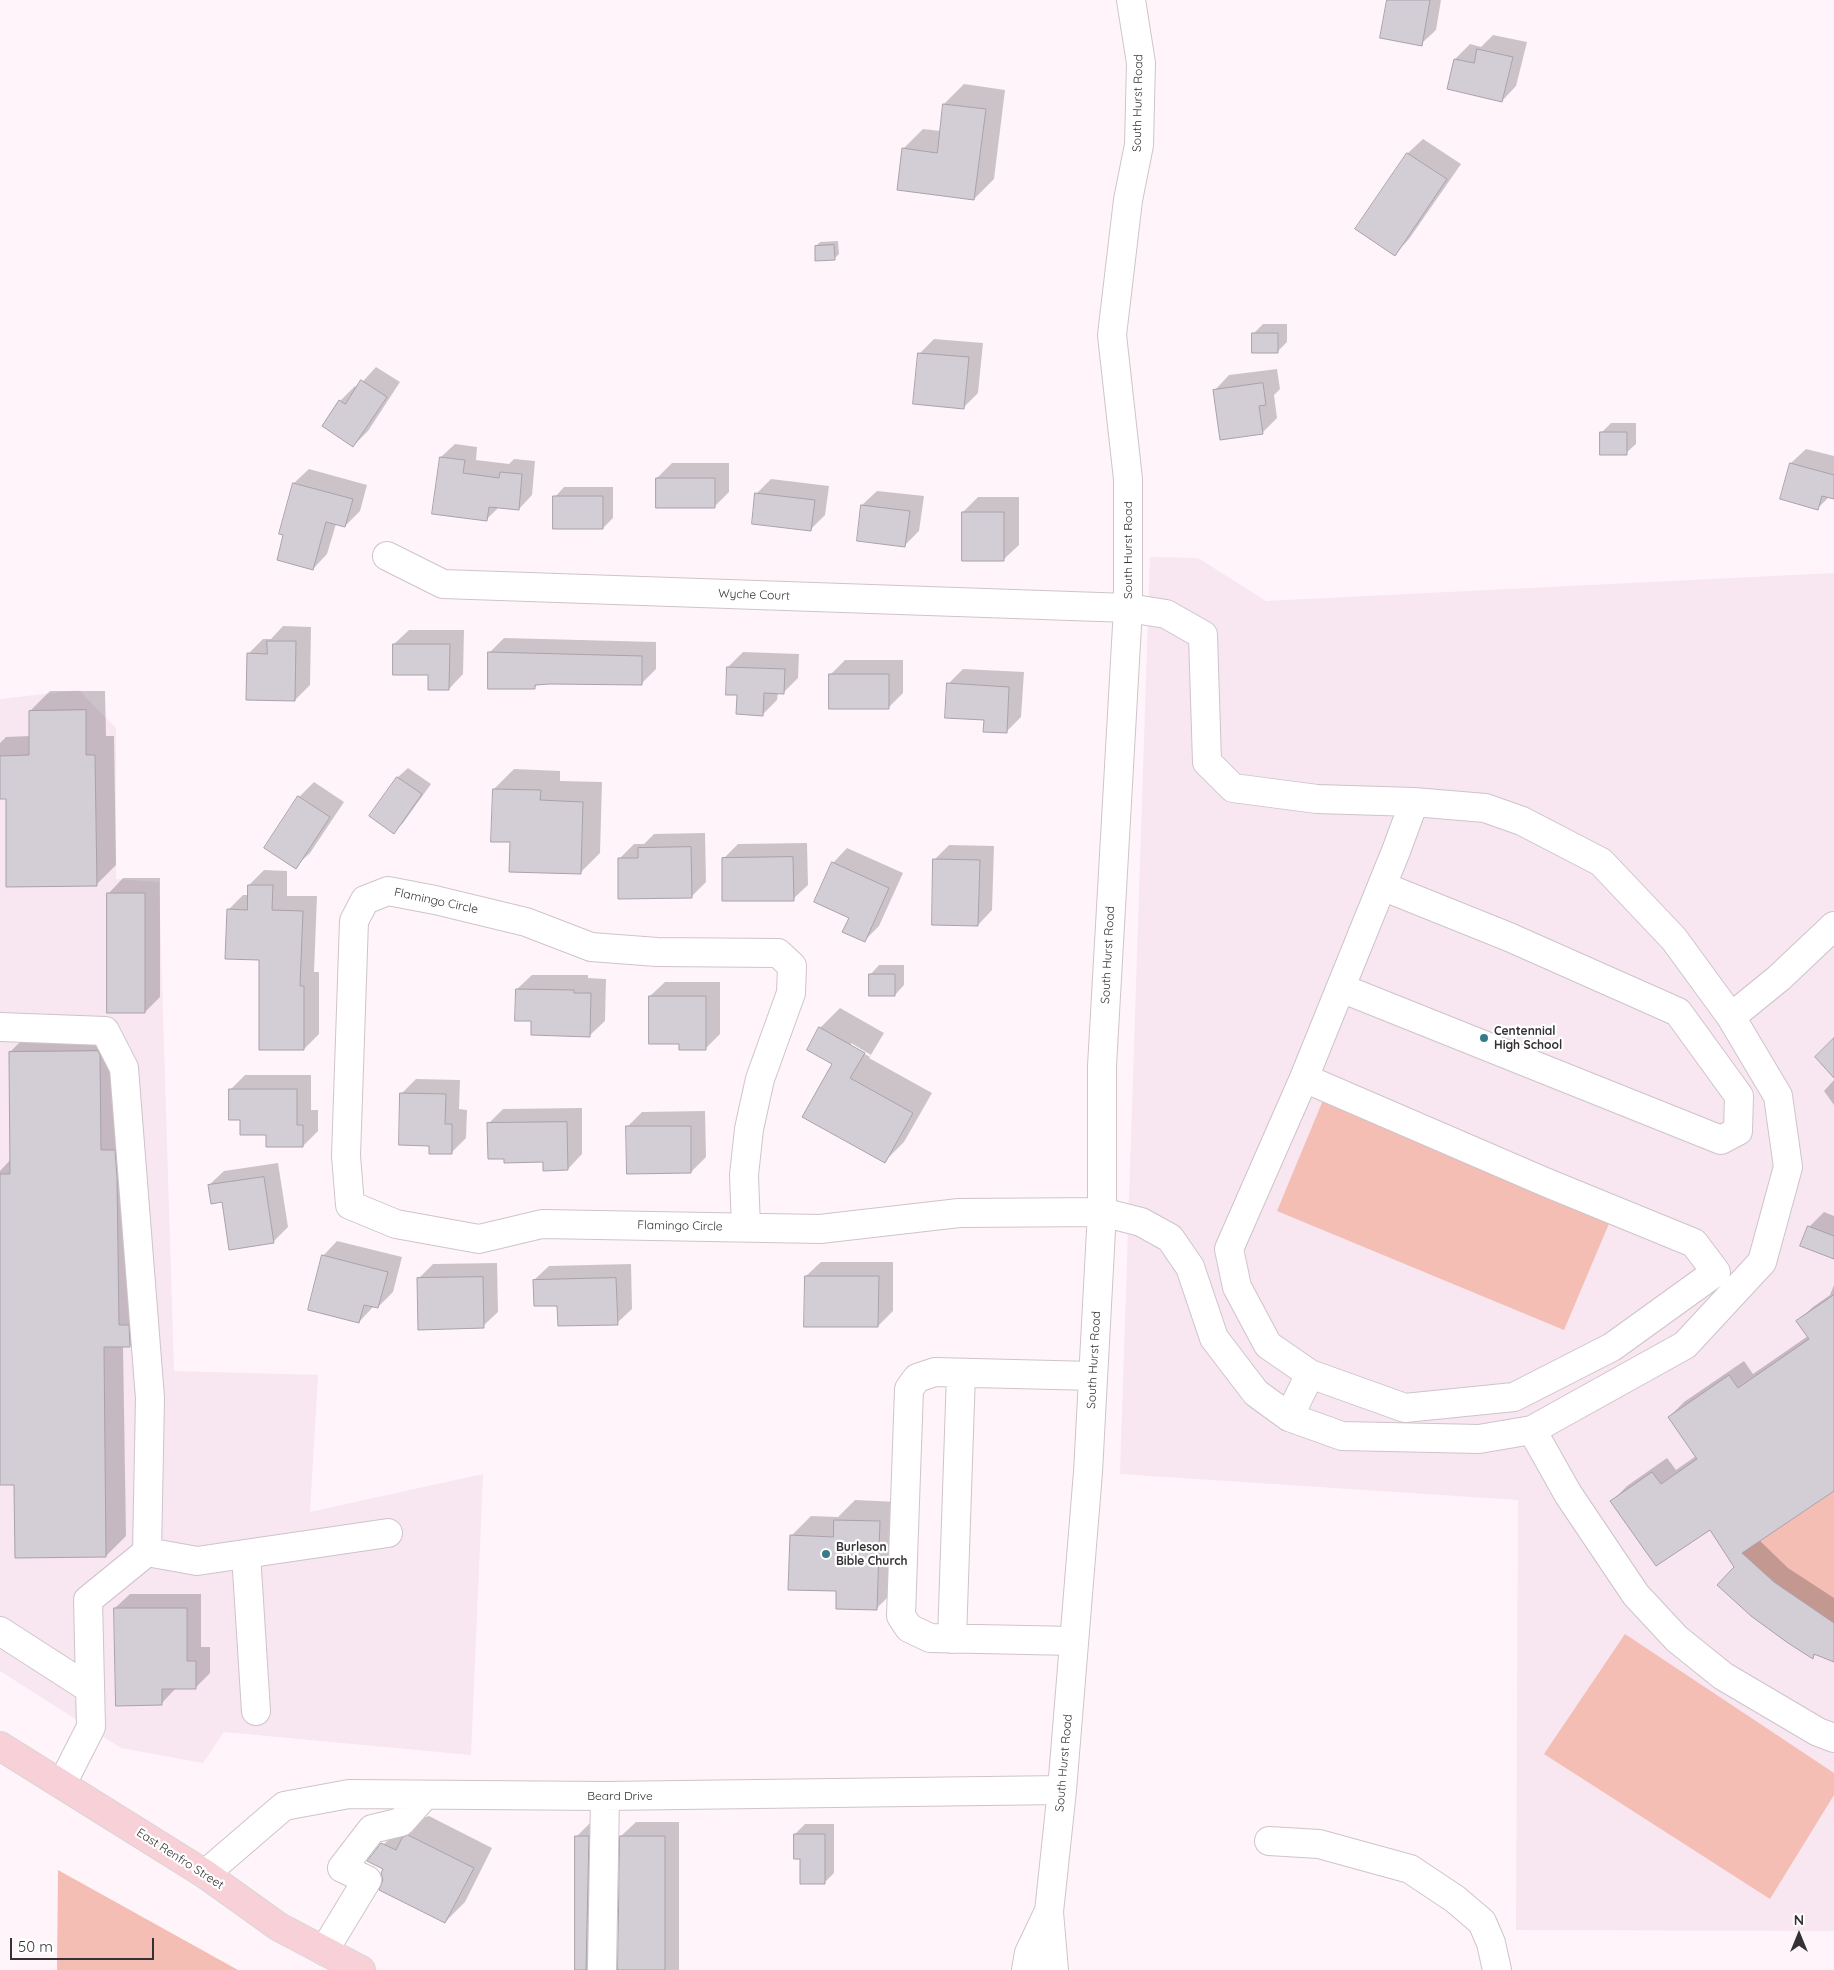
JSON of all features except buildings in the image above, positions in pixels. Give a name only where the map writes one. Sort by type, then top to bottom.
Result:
[{"type":"main road","name":"East Renfro Street","points":[[0,1746],[206,1874],[279,1927],[361,1970]]},
{"type":"street","name":"South Hurst Road","points":[[1054,1970],[1049,1912],[1062,1790],[1088,1472],[1102,1212],[1102,1066],[1128,608],[1128,479],[1112,335],[1128,200],[1139,145],[1142,63],[1131,0]]},
{"type":"street","name":"Wyche Court","points":[[387,556],[443,584],[1128,608],[1166,614],[1203,635],[1207,762],[1233,788],[1317,799],[1414,802]]},
{"type":"street","points":[[1304,1078],[1545,1182],[1694,1243],[1716,1272],[1612,1347],[1514,1397],[1405,1408],[1310,1374],[1268,1345],[1237,1287],[1229,1249],[1304,1078],[1414,802]]},
{"type":"street","name":"Flamingo Circle","points":[[746,1227],[744,1176],[749,1129],[760,1079],[791,993],[792,966],[778,953],[657,952],[591,947],[526,922],[435,900],[388,891],[365,900],[354,921],[346,1156],[350,1206],[396,1224],[480,1239],[542,1224],[820,1229],[959,1213],[1102,1212],[1141,1222],[1170,1238],[1190,1266],[1214,1338],[1256,1394],[1289,1417],[1342,1436],[1479,1439],[1532,1430],[1685,1345],[1762,1262],[1788,1168],[1778,1096],[1731,1017],[1674,939],[1601,862],[1522,821],[1485,808],[1414,802]]},
{"type":"street","points":[[1341,988],[1721,1140],[1738,1131],[1739,1096],[1678,1012],[1509,937],[1382,886]]},
{"type":"street","points":[[1731,1017],[1779,978],[1834,926]]},
{"type":"street","points":[[0,1027],[105,1031],[124,1068],[150,1398],[147,1552]]},
{"type":"street","points":[[1074,1641],[930,1638],[909,1628],[901,1616],[909,1389],[917,1378],[935,1372],[1093,1376]]},
{"type":"street","points":[[952,1639],[961,1373]]},
{"type":"street","points":[[1289,1417],[1310,1374]]},
{"type":"street","points":[[1532,1430],[1568,1494],[1636,1594],[1677,1639],[1723,1676],[1818,1732],[1834,1738]]},
{"type":"street","points":[[62,1784],[92,1726],[88,1600],[147,1552],[197,1561],[388,1534]]},
{"type":"street","points":[[246,1554],[256,1711]]},
{"type":"street","points":[[0,1631],[90,1688]]},
{"type":"street","name":"Beard Drive","points":[[206,1874],[284,1806],[349,1794],[604,1796],[1062,1790]]},
{"type":"street","points":[[324,1951],[367,1880],[342,1868],[372,1829],[402,1822],[425,1795]]},
{"type":"street","points":[[602,1970],[604,1796]]},
{"type":"street","points":[[1269,1841],[1319,1844],[1410,1869],[1455,1899],[1482,1922],[1491,1943],[1497,1970]]},
{"type":"street","name":"South Hurst Road","points":[[1026,1970],[1029,1953],[1049,1912]]},
{"type":"shaded area","name":"Centennial High School","points":[[1150,557],[1198,558],[1266,601],[1834,573],[1834,1931],[1516,1930],[1518,1500],[1120,1474]]},
{"type":"shaded area","points":[[79,690],[116,728],[116,879],[159,882],[174,1371],[318,1375],[310,1512],[483,1474],[471,1755],[224,1732],[203,1763],[121,1748],[0,1671],[0,699]]},
{"type":"shaded area","points":[[1331,1081],[1619,1200],[1564,1330],[1277,1211]]},
{"type":"shaded area","points":[[1834,1491],[1834,1623],[1774,1582],[1742,1553]]},
{"type":"shaded area","points":[[1625,1634],[1834,1773],[1834,1795],[1770,1899],[1544,1754]]},
{"type":"shaded area","points":[[58,1870],[238,1970],[57,1970]]},
{"type":"place","name":"Centennial High School","points":[[1484,1038]]},
{"type":"place","name":"Burleson Bible Church","points":[[826,1554]]}]
